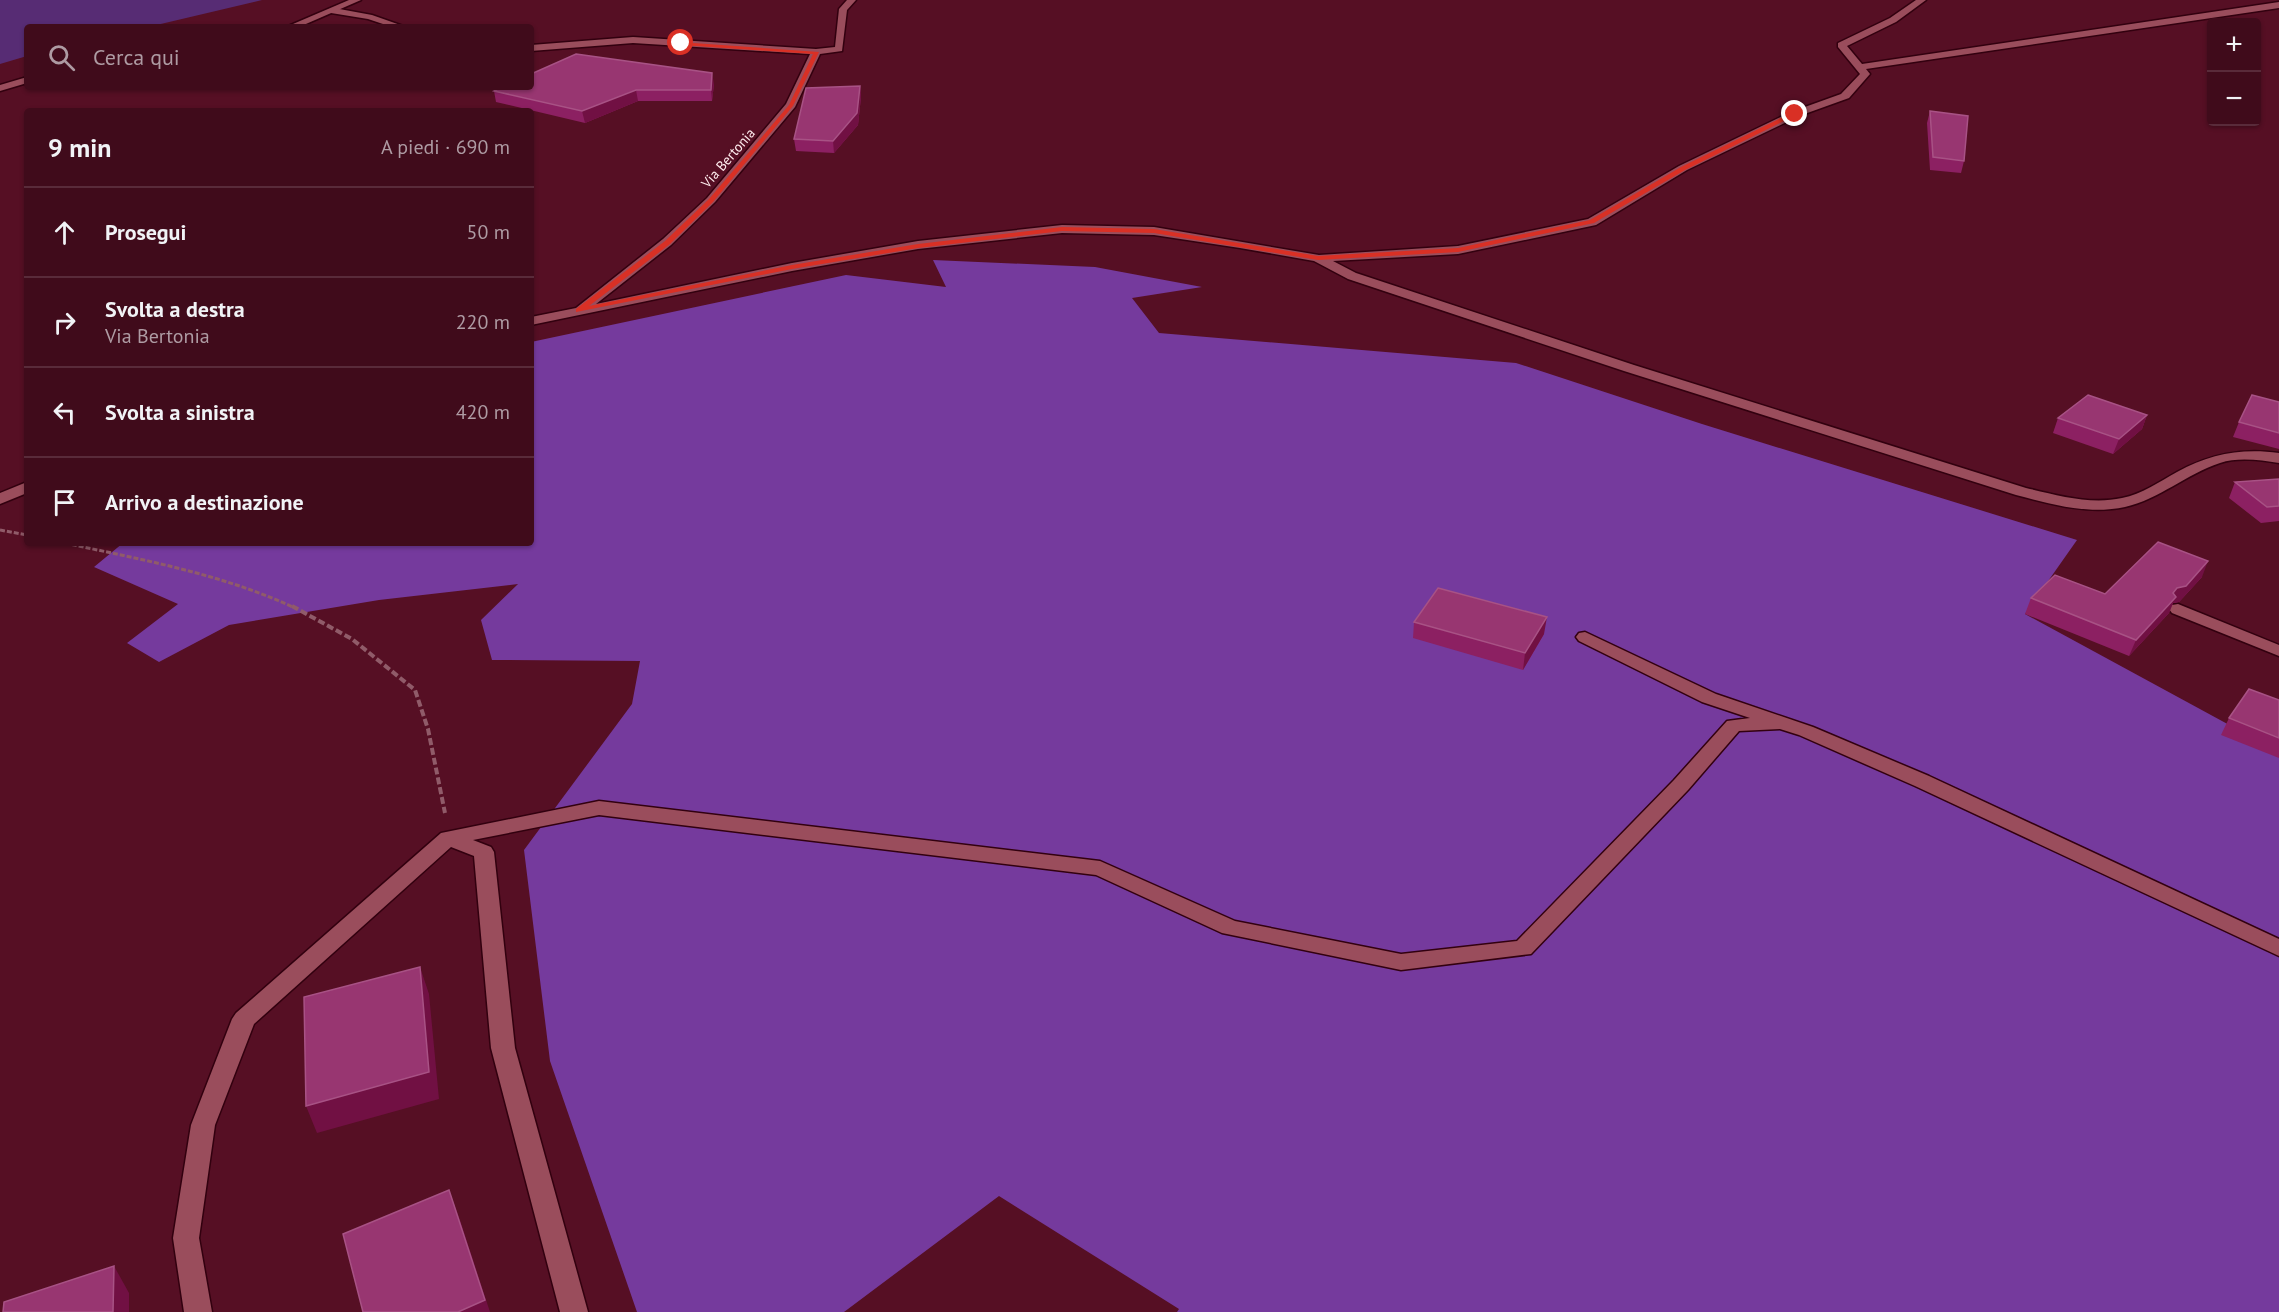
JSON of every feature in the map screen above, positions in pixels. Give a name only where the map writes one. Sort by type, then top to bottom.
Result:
[{"type":"street","points":[[299,24],[357,0]]},
{"type":"street","points":[[534,48],[633,40],[816,52],[839,48],[843,9],[852,0]]},
{"type":"street","points":[[534,320],[849,257],[918,246],[1062,229],[1154,231],[1318,258],[1458,250],[1592,222],[1693,163],[1795,114],[1845,96],[1865,74],[1841,45],[1893,20],[1922,0]]},
{"type":"street","points":[[1859,67],[2279,5]]},
{"type":"street","points":[[333,11],[369,17],[391,24]]},
{"type":"street","name":"Via Bertonia","points":[[579,310],[667,242],[711,201],[791,105],[816,52]]},
{"type":"street","points":[[0,88],[24,81]]},
{"type":"street","points":[[1318,258],[1352,276],[1629,368],[2022,492],[2082,505],[2122,503],[2159,489],[2215,460],[2259,455],[2279,458]]},
{"type":"street","points":[[0,499],[24,488]]},
{"type":"street","points":[[2178,609],[2279,651]]},
{"type":"street","points":[[1585,637],[1709,698],[1780,723],[1922,780],[2279,948]]},
{"type":"street","points":[[198,1312],[186,1238],[203,1125],[244,1019],[448,838],[599,808],[1100,868],[1230,928],[1401,962],[1523,948],[1681,785],[1734,725],[1780,723]]},
{"type":"street","points":[[448,838],[484,852],[503,1048],[574,1312]]},
{"type":"path","points":[[0,530],[24,534]]},
{"type":"path","points":[[79,546],[206,574],[294,605],[361,643],[417,691],[441,785],[448,838]]},
{"type":"shaded area","points":[[0,0],[262,0],[161,24],[24,24],[24,57],[0,64]]},
{"type":"shaded area","points":[[933,260],[1095,267],[1202,287],[1132,298],[1159,333],[1516,363],[1702,424],[2077,540],[2025,614],[2279,752],[2279,1312],[1177,1312],[1179,1309],[999,1196],[844,1312],[637,1312],[550,1061],[524,850],[632,704],[640,661],[492,660],[481,620],[518,584],[379,600],[229,625],[159,662],[127,643],[178,604],[94,567],[119,546],[534,546],[534,341],[846,275],[946,287]]},
{"type":"building","points":[[576,54],[712,73],[711,90],[636,90],[582,111],[494,91],[534,90],[534,73]]},
{"type":"building","points":[[860,86],[857,113],[833,141],[794,139],[806,88]]},
{"type":"building","points":[[1930,111],[1968,116],[1964,161],[1933,157]]},
{"type":"building","points":[[2088,395],[2147,415],[2119,439],[2058,418]]},
{"type":"building","points":[[2252,395],[2279,402],[2279,433],[2239,422]]},
{"type":"building","points":[[2279,479],[2279,506],[2267,507],[2235,482]]},
{"type":"building","points":[[2158,542],[2208,561],[2186,586],[2177,588],[2173,593],[2176,597],[2136,640],[2031,598],[2055,575],[2105,594]]},
{"type":"building","points":[[1438,588],[1547,617],[1525,653],[1414,622]]},
{"type":"building","points":[[2249,689],[2279,700],[2279,738],[2229,718]]},
{"type":"building","points":[[420,967],[429,1072],[306,1106],[304,997]]},
{"type":"building","points":[[449,1190],[485,1300],[458,1312],[363,1312],[343,1234]]},
{"type":"building","points":[[114,1266],[113,1312],[3,1312],[4,1302]]},
{"type":"route","points":[[681,43],[816,52],[813,63],[791,105],[711,201],[667,242],[579,310],[688,290],[792,267],[918,246],[1062,229],[1154,231],[1318,258],[1458,250],[1592,222],[1683,168],[1795,114]]}]
